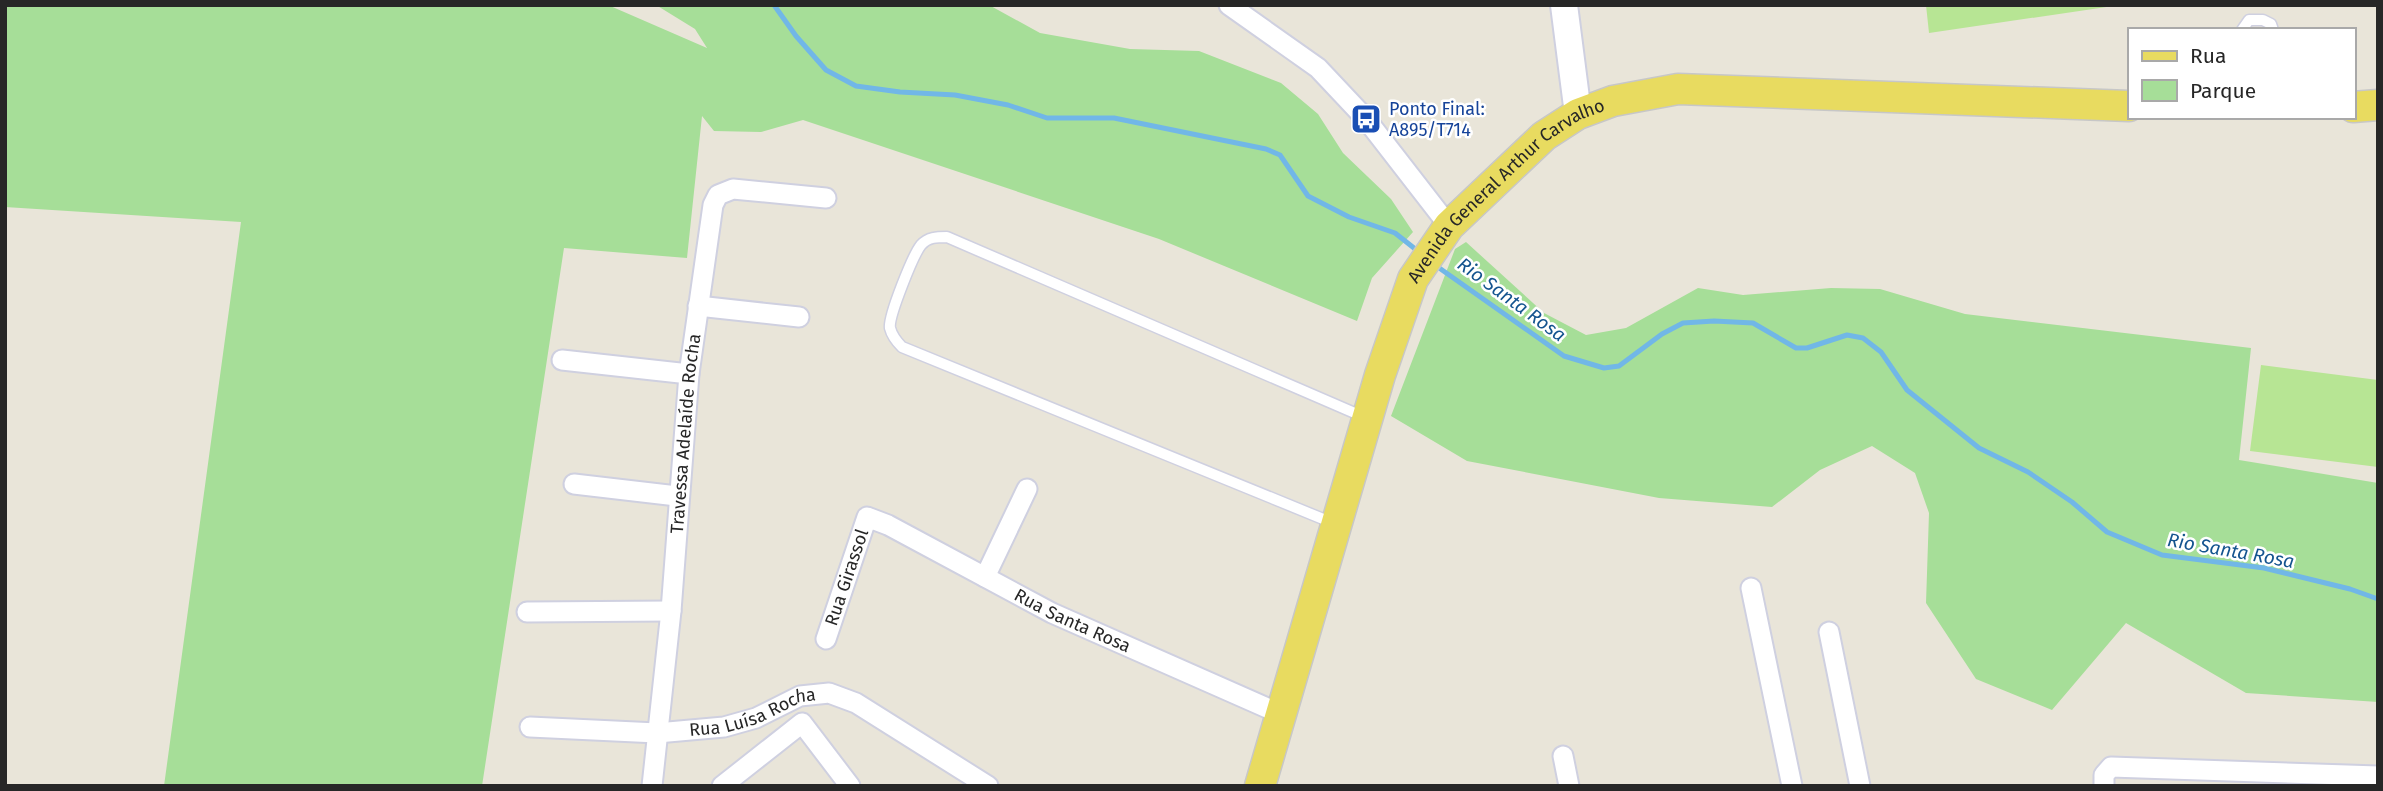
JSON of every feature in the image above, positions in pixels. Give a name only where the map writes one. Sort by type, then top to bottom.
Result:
[{"type":"main road","name":"Avenida General Arthur Carvalho","points":[[1260,786],[1395,324],[1413,279],[1443,233],[1544,136],[1578,114],[1613,101],[1678,89],[2128,106]]},
{"type":"main road","points":[[2355,107],[2378,105]]},
{"type":"street","points":[[1229,5],[1318,68],[1366,119],[1443,233]]},
{"type":"street","points":[[1564,5],[1578,114]]},
{"type":"street","name":"Travessa Adelaíde Rocha","points":[[652,786],[671,611],[677,496],[689,374],[713,205],[718,195],[724,191],[742,189],[826,198]]},
{"type":"street","points":[[698,306],[799,317]]},
{"type":"street","points":[[562,360],[689,374]]},
{"type":"street","points":[[574,484],[677,496]]},
{"type":"street","points":[[985,578],[1027,489]]},
{"type":"street","name":"Rua Santa Rosa","points":[[867,517],[888,525],[1052,613],[1281,714]]},
{"type":"street","name":"Rua Girassol","points":[[825,639],[867,517]]},
{"type":"street","points":[[1751,588],[1792,786]]},
{"type":"street","points":[[527,612],[671,611]]},
{"type":"street","points":[[1829,632],[1860,786]]},
{"type":"street","name":"Rua Luísa Rocha","points":[[530,726],[657,733],[742,723],[800,696],[829,693],[856,703],[988,786]]},
{"type":"street","points":[[722,786],[802,723],[850,786]]},
{"type":"street","points":[[1563,756],[1569,786]]},
{"type":"street","points":[[2104,786],[2104,775],[2111,767],[2378,776]]},
{"type":"lane","points":[[2243,28],[2249,20],[2256,18],[2271,24],[2272,28]]},
{"type":"lane","points":[[1336,524],[902,347],[894,338],[890,327],[891,313],[921,245],[931,237],[947,237],[1367,418]]},
{"type":"green space","points":[[5,5],[608,5],[707,48],[695,29],[656,5],[989,5],[1040,33],[1130,49],[1199,51],[1281,83],[1318,114],[1343,153],[1391,199],[1413,232],[1372,278],[1357,321],[1159,239],[803,120],[761,132],[714,131],[702,116],[687,258],[564,248],[482,786],[164,786],[241,222],[5,207]]},
{"type":"green space","points":[[1926,5],[2120,5],[1929,33]]},
{"type":"green space","points":[[1466,242],[1544,313],[1586,335],[1626,328],[1698,288],[1743,295],[1831,288],[1880,289],[1965,314],[2251,348],[2239,460],[2378,483],[2378,702],[2246,693],[2126,623],[2052,710],[1976,679],[1926,603],[1929,513],[1915,473],[1872,446],[1820,470],[1772,507],[1659,498],[1467,461],[1391,416],[1455,249]]},
{"type":"green space","points":[[2261,365],[2378,380],[2378,467],[2250,451]]},
{"type":"waterway","name":"Rio Santa Rosa","points":[[774,5],[796,36],[826,70],[856,86],[955,95],[1008,105],[1047,118],[1114,118],[1266,149],[1280,155],[1308,196],[1349,217],[1395,233],[1419,252]]},
{"type":"waterway","name":"Rio Santa Rosa","points":[[1435,265],[1564,356],[1604,368],[1619,366],[1662,334],[1683,323],[1753,323],[1796,348],[1807,348],[1847,335],[1863,338],[1881,352],[1907,390],[1979,448],[2028,472],[2072,502],[2107,532],[2162,555],[2264,568],[2350,589],[2378,599]]},
{"type":"place","name":"Ponto Final: A895/T714","points":[[1366,119]]}]
